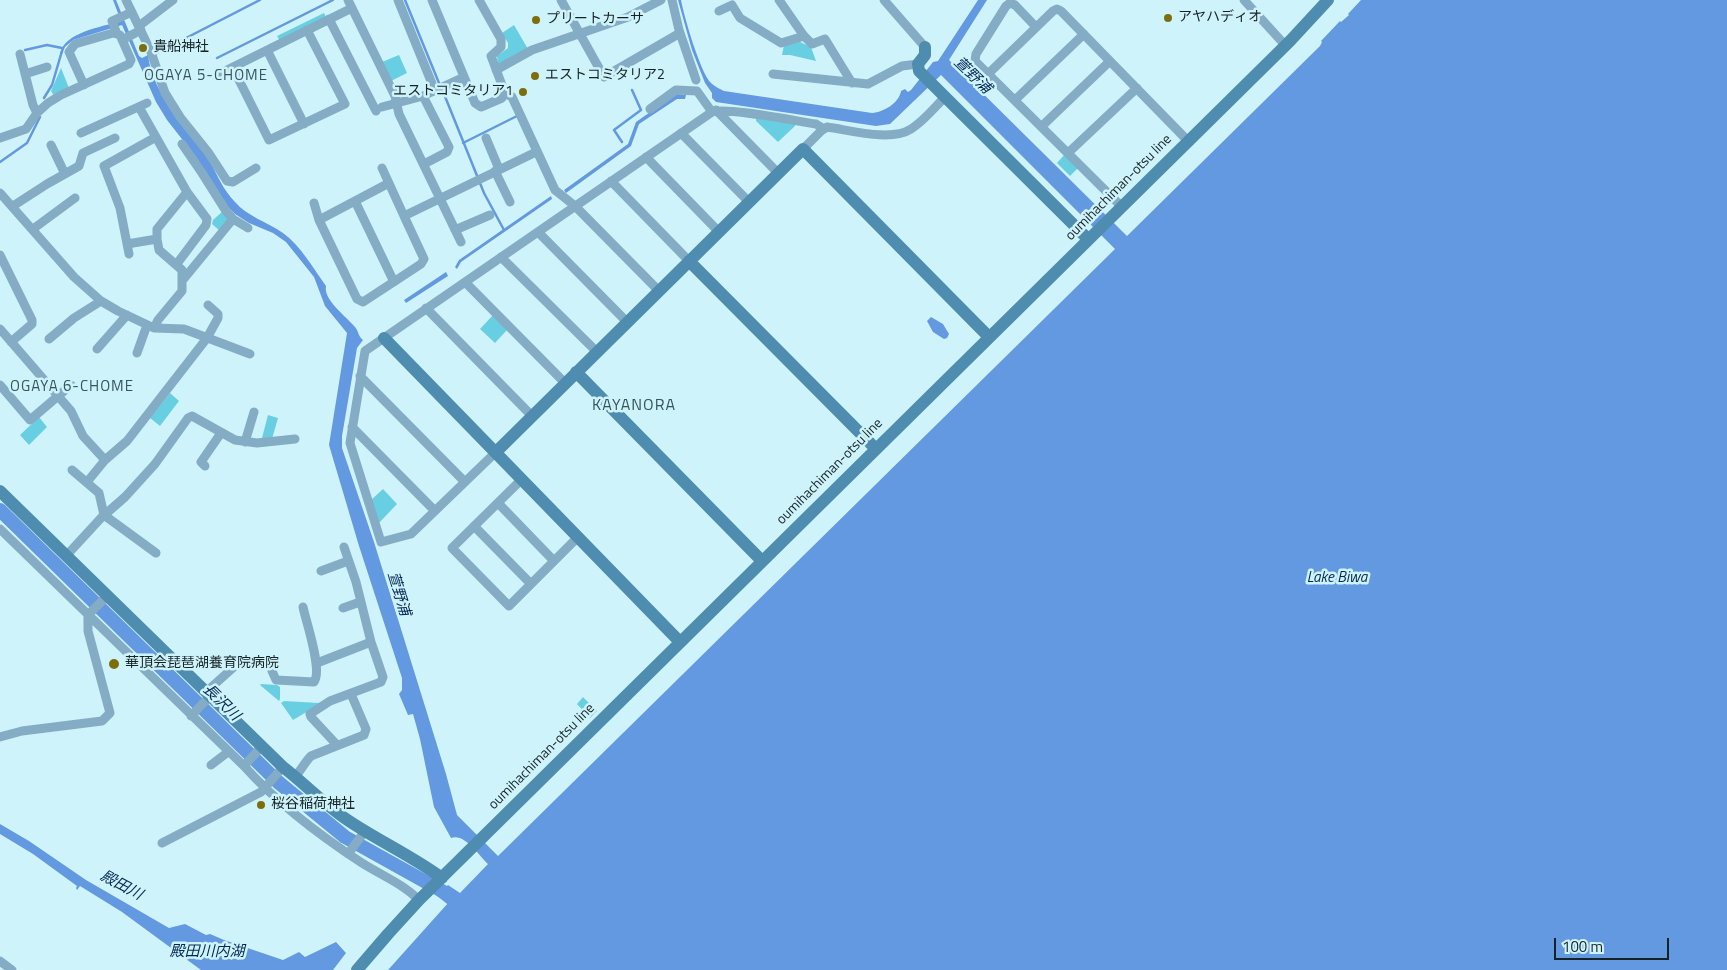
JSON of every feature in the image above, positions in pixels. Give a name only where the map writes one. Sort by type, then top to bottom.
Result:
[{"type":"street","points":[[0,138],[26,129],[37,113],[61,95],[129,64],[131,60],[122,27],[126,0]]},
{"type":"street","points":[[84,85],[69,52],[75,44],[113,33],[122,27],[140,28],[173,0]]},
{"type":"street","points":[[398,0],[435,91]]},
{"type":"street","points":[[432,0],[478,106],[484,106],[500,99],[505,93]]},
{"type":"street","points":[[496,70],[532,50],[628,17],[661,0]]},
{"type":"street","points":[[672,0],[680,33],[696,80]]},
{"type":"street","points":[[779,0],[804,36],[812,44],[825,39],[852,83]]},
{"type":"street","points":[[884,0],[925,47],[925,55],[920,69]]},
{"type":"street","points":[[1244,0],[1285,45]]},
{"type":"street","name":"oumihachiman-otsu line","points":[[357,970],[422,897],[1285,45],[1328,0]]},
{"type":"street","points":[[483,1],[502,43],[501,47],[491,56],[496,70],[505,93],[512,97],[555,190],[575,206],[658,291]]},
{"type":"street","points":[[564,1],[604,77],[680,33]]},
{"type":"street","points":[[1036,27],[1015,5],[1010,3],[1006,6],[976,54],[974,61],[1121,206]]},
{"type":"street","points":[[217,75],[329,20],[350,4],[395,96],[399,114],[461,242]]},
{"type":"street","points":[[719,12],[732,4],[740,18],[781,43],[804,36]]},
{"type":"street","points":[[988,74],[1057,4],[1061,11],[1188,141]]},
{"type":"street","points":[[329,20],[379,109],[423,96],[464,76]]},
{"type":"street","points":[[122,27],[140,28]]},
{"type":"street","points":[[140,28],[172,106],[227,182],[233,182],[256,168]]},
{"type":"street","points":[[233,68],[269,140],[345,104],[308,30]]},
{"type":"street","points":[[1015,100],[1084,34]]},
{"type":"street","points":[[267,50],[304,124]]},
{"type":"street","points":[[20,54],[33,105],[37,113]]},
{"type":"street","points":[[1041,127],[1110,60]]},
{"type":"street","points":[[25,74],[47,66]]},
{"type":"street","points":[[773,74],[868,84],[902,66],[920,69],[944,97],[1090,237]]},
{"type":"street","points":[[1068,153],[1137,88]]},
{"type":"street","points":[[650,109],[676,90],[697,91],[714,111],[778,173]]},
{"type":"street","points":[[423,96],[448,147],[447,152],[424,164]]},
{"type":"street","points":[[824,129],[816,124],[714,111],[365,350],[350,443],[381,542],[411,534],[824,129],[828,127],[896,135],[910,130],[944,97]]},
{"type":"street","points":[[81,133],[143,105],[156,137],[187,192],[207,219],[206,225],[176,265]]},
{"type":"street","points":[[681,133],[749,202]]},
{"type":"street","points":[[129,254],[120,208],[104,166],[156,137]]},
{"type":"street","points":[[13,206],[79,166],[83,153],[114,138]]},
{"type":"street","points":[[486,138],[510,202]]},
{"type":"street","points":[[182,144],[226,211],[248,228]]},
{"type":"street","points":[[51,145],[65,174]]},
{"type":"street","points":[[803,149],[989,337]]},
{"type":"street","points":[[404,216],[536,152]]},
{"type":"street","points":[[646,157],[719,232]]},
{"type":"street","points":[[314,203],[319,220],[357,299],[363,302],[421,264],[424,259],[382,168]]},
{"type":"street","points":[[611,181],[876,448]]},
{"type":"street","points":[[319,220],[389,183]]},
{"type":"street","points":[[0,192],[74,277],[101,300],[151,326],[184,329],[250,354]]},
{"type":"street","points":[[137,353],[151,326],[182,291],[182,270],[160,250],[157,239],[158,229],[187,192]]},
{"type":"street","points":[[33,229],[75,198]]},
{"type":"street","points":[[356,201],[394,282]]},
{"type":"street","points":[[455,230],[490,215]]},
{"type":"street","points":[[182,281],[234,219]]},
{"type":"street","points":[[538,232],[628,322]]},
{"type":"street","points":[[127,244],[157,239]]},
{"type":"street","points":[[0,255],[32,320],[32,324],[11,342]]},
{"type":"street","points":[[501,257],[597,352]]},
{"type":"street","points":[[465,282],[565,383]]},
{"type":"street","points":[[49,339],[74,318],[101,300]]},
{"type":"street","points":[[87,482],[105,460],[128,441],[208,338],[218,318],[218,314],[208,305]]},
{"type":"street","points":[[426,308],[532,416]]},
{"type":"street","points":[[97,349],[127,315]]},
{"type":"street","points":[[0,329],[71,411],[83,436],[105,460]]},
{"type":"street","points":[[384,338],[680,642]]},
{"type":"street","points":[[576,372],[762,561]]},
{"type":"street","points":[[360,376],[465,482]]},
{"type":"street","points":[[0,385],[30,420],[71,385]]},
{"type":"street","points":[[244,442],[254,412]]},
{"type":"street","points":[[66,556],[155,464],[188,418],[192,416],[234,440],[244,442],[258,443],[295,439]]},
{"type":"street","points":[[352,427],[435,511]]},
{"type":"street","points":[[205,466],[201,462],[221,433]]},
{"type":"street","points":[[72,470],[99,493],[104,515],[156,554]]},
{"type":"street","points":[[522,479],[452,548],[508,606],[578,537]]},
{"type":"street","points":[[0,491],[105,597],[281,768],[295,777],[363,833],[422,864],[441,879]]},
{"type":"street","points":[[498,503],[554,561]]},
{"type":"street","points":[[474,526],[531,584]]},
{"type":"street","points":[[0,529],[266,787],[320,834],[422,897]]},
{"type":"street","points":[[337,745],[310,714],[330,700],[381,682],[383,677],[344,547]]},
{"type":"street","points":[[321,570],[348,561]]},
{"type":"street","points":[[0,737],[22,731],[102,721],[110,713],[88,631],[89,615],[105,597]]},
{"type":"street","points":[[343,608],[360,602]]},
{"type":"street","points":[[192,715],[235,666],[241,664],[272,668],[276,680],[314,682],[317,678],[316,663],[303,607]]},
{"type":"street","points":[[316,663],[371,642]]},
{"type":"street","points":[[295,777],[311,756],[364,735],[366,729],[351,694]]},
{"type":"street","points":[[245,765],[260,747]]},
{"type":"street","points":[[211,766],[228,752]]},
{"type":"street","points":[[162,843],[262,792],[281,768]]},
{"type":"street","points":[[349,852],[363,833]]},
{"type":"street","points":[[0,961],[12,970]]},
{"type":"shaded area","points":[[324,13],[327,19],[280,41],[277,36]]},
{"type":"shaded area","points":[[514,25],[528,49],[498,65],[497,56],[508,48],[508,43],[502,33]]},
{"type":"shaded area","points":[[798,41],[811,47],[816,61],[782,55],[784,45]]},
{"type":"shaded area","points":[[399,55],[407,73],[391,81],[382,62]]},
{"type":"shaded area","points":[[61,68],[69,88],[54,96],[51,91]]},
{"type":"shaded area","points":[[756,118],[795,124],[795,126],[778,142],[756,121]]},
{"type":"shaded area","points":[[1065,154],[1078,168],[1070,176],[1057,163]]},
{"type":"shaded area","points":[[223,211],[230,217],[220,231],[212,224],[213,220]]},
{"type":"shaded area","points":[[493,315],[507,330],[495,343],[480,329]]},
{"type":"shaded area","points":[[170,393],[179,401],[160,426],[150,418]]},
{"type":"shaded area","points":[[268,415],[278,418],[272,439],[262,438]]},
{"type":"shaded area","points":[[39,417],[47,427],[29,445],[20,435]]},
{"type":"shaded area","points":[[383,489],[397,504],[379,523],[371,500]]},
{"type":"shaded area","points":[[260,685],[277,685],[280,687],[279,701]]},
{"type":"shaded area","points":[[583,697],[597,711],[590,718],[577,704]]},
{"type":"shaded area","points":[[284,701],[320,704],[293,720],[281,703]]},
{"type":"water","name":"Lake Biwa","points":[[113,0],[116,0],[139,56],[142,58],[148,55],[151,70],[164,97],[201,147],[227,192],[245,211],[283,233],[295,244],[326,286],[328,297],[355,327],[363,340],[357,348],[342,436],[342,448],[374,542],[457,815],[498,856],[1115,249],[941,75],[890,124],[876,126],[716,102],[705,83],[692,50],[678,0],[681,0],[702,68],[711,83],[717,87],[724,91],[872,113],[881,111],[894,103],[901,91],[905,89],[908,92],[911,90],[933,62],[938,61],[978,0],[987,0],[949,60],[1127,236],[1320,46],[1321,41],[1340,21],[1349,15],[1361,0],[1727,0],[1727,970],[388,970],[449,902],[437,896],[448,885],[460,893],[488,864],[466,842],[456,837],[451,838],[434,807],[413,714],[408,715],[399,694],[402,690],[402,678],[359,546],[329,445],[347,333],[325,306],[314,277],[286,242],[273,233],[249,223],[227,206],[196,157],[167,120],[156,102],[122,25],[73,40],[60,54],[63,47],[76,35],[121,21]]},
{"type":"water","points":[[676,94],[686,95],[685,99],[677,99],[639,124],[631,146],[566,193],[564,190],[628,144],[636,122]]},
{"type":"water","points":[[551,196],[552,199],[461,262],[457,269],[455,267],[459,260]]},
{"type":"water","points":[[446,272],[448,276],[406,303],[404,300]]},
{"type":"water","points":[[931,317],[943,324],[949,334],[947,338],[944,339],[933,332],[927,321]]},
{"type":"water","name":"殿田川内湖","points":[[0,824],[29,841],[86,880],[169,928],[185,924],[206,935],[210,934],[283,960],[299,952],[305,957],[336,942],[346,953],[333,970],[201,970],[122,912],[80,886],[77,890],[77,886],[33,854],[0,834]]},
{"type":"waterway","points":[[155,54],[260,0]]},
{"type":"waterway","points":[[217,58],[333,0]]},
{"type":"waterway","points":[[405,0],[439,83]]},
{"type":"waterway","points":[[25,50],[47,45],[62,48]]},
{"type":"waterway","points":[[44,98],[52,85],[62,51]]},
{"type":"waterway","points":[[622,142],[614,130],[641,110],[632,90]]},
{"type":"waterway","points":[[444,94],[484,193],[504,230]]},
{"type":"waterway","points":[[463,143],[517,116]]},
{"type":"waterway","points":[[0,162],[27,143],[40,117]]},
{"type":"waterway","name":"長沢川","points":[[0,510],[278,782],[345,837],[442,891],[456,902]]},
{"type":"place","name":"アヤハディオ","points":[[1168,18]]},
{"type":"place","name":"プリートカーサ","points":[[536,20]]},
{"type":"place","name":"貴船神社","points":[[143,48]]},
{"type":"place","name":"エストコミタリア2","points":[[535,76]]},
{"type":"place","name":"エストコミタリア1","points":[[523,92]]},
{"type":"place","name":"華頂会琵琶湖養育院病院","points":[[114,664]]},
{"type":"place","name":"桜谷稲荷神社","points":[[261,805]]},
{"type":"district","name":"OGAYA 5-CHOME","points":[[206,76]]},
{"type":"district","name":"OGAYA 6-CHOME","points":[[72,387]]},
{"type":"district","name":"KAYANORA","points":[[634,406]]},
{"type":"water label","name":"萱野浦","points":[[972,76]]},
{"type":"water label","name":"萱野浦","points":[[398,594]]},
{"type":"water label","name":"殿田川","points":[[121,886]]}]
